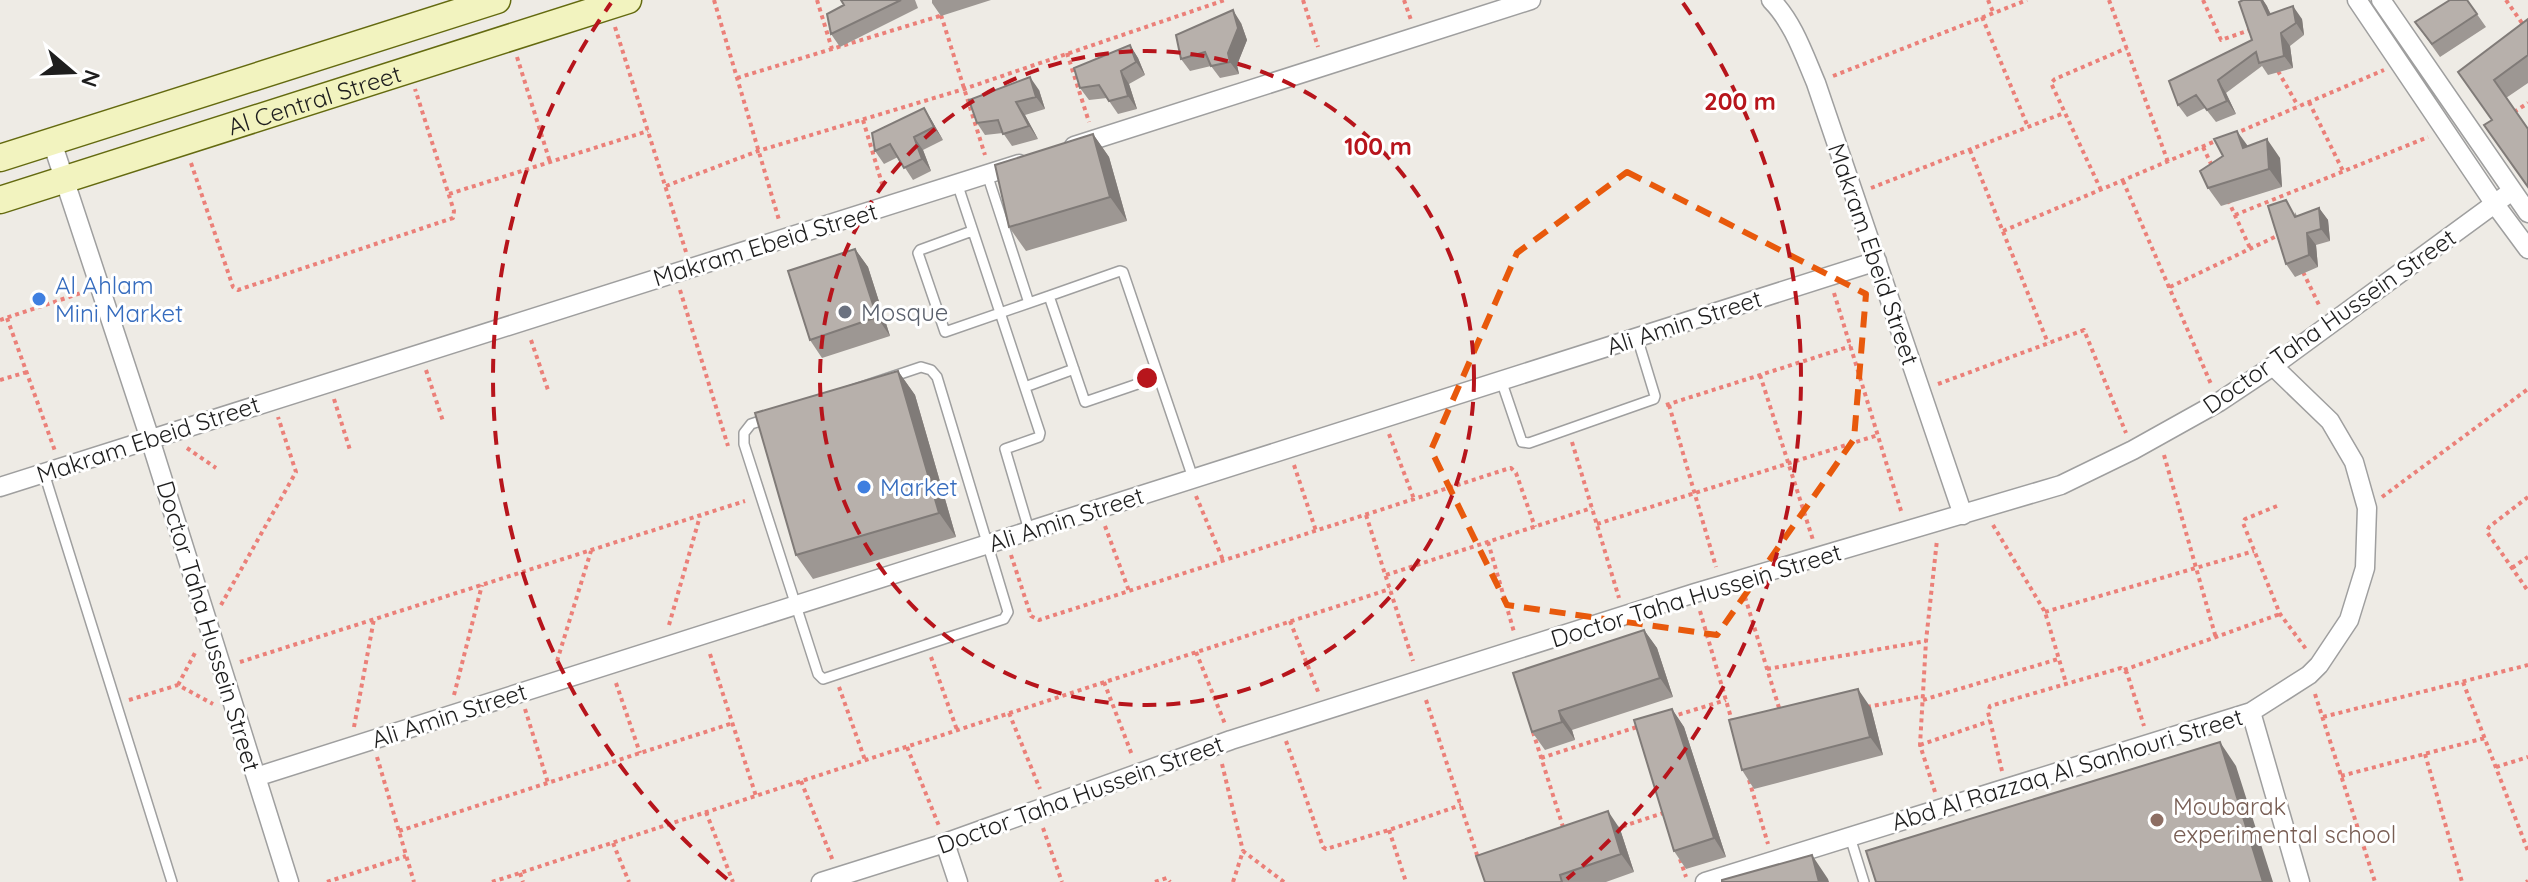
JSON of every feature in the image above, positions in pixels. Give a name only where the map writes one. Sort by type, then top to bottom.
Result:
[{"type":"street","name":"Al Central Street","points":[[0,158],[497,0]]},
{"type":"street","name":"Makram Ebeid Street","points":[[0,487],[1531,0]]},
{"type":"street","name":"Makram Ebeid Street","points":[[1771,0],[1796,38],[1816,83],[1963,515]]},
{"type":"street","points":[[2357,0],[2528,249]]},
{"type":"street","points":[[2381,0],[2528,213]]},
{"type":"street","name":"Al Central Street","points":[[0,200],[618,3]]},
{"type":"street","name":"Doctor Taha Hussein Street","points":[[52,142],[100,287],[157,436],[209,626],[289,882]]},
{"type":"street","name":"Doctor Taha Hussein Street","points":[[830,879],[945,843],[1280,724],[1730,582],[2061,485],[2158,437],[2219,402],[2512,191]]},
{"type":"street","name":"Ali Amin Street","points":[[256,777],[1877,261]]},
{"type":"street","name":"Abd Al Razzaq Al Sanhouri Street","points":[[1705,882],[2251,712],[2314,670],[2349,620],[2365,568],[2367,508],[2354,462],[2330,421],[2273,366]]},
{"type":"street","points":[[2251,712],[2300,882]]},
{"type":"street","points":[[945,843],[958,882]]},
{"type":"lane","points":[[988,173],[1029,303]]},
{"type":"lane","points":[[957,183],[1040,434],[1005,449],[1029,530]]},
{"type":"lane","points":[[972,231],[918,253],[944,331],[1123,272],[1191,479]]},
{"type":"lane","points":[[1049,296],[1087,403],[1158,377]]},
{"type":"lane","points":[[1501,380],[1522,442],[1529,443],[1654,399],[1637,337]]},
{"type":"lane","points":[[921,367],[931,370],[937,377],[997,541],[1007,616],[827,679],[820,677],[795,605],[744,444],[744,433],[751,424],[921,367]]},
{"type":"lane","points":[[1025,387],[1074,369]]},
{"type":"lane","points":[[52,470],[115,705],[172,882]]},
{"type":"lane","points":[[1850,837],[1864,882]]},
{"type":"path","points":[[714,0],[784,238]]},
{"type":"path","points":[[817,0],[832,49]]},
{"type":"path","points":[[666,186],[758,151],[964,89],[1225,0]]},
{"type":"path","points":[[1303,0],[1324,68]]},
{"type":"path","points":[[1988,0],[1994,13]]},
{"type":"path","points":[[1816,83],[2027,0]]},
{"type":"path","points":[[2109,0],[2168,162]]},
{"type":"path","points":[[2203,0],[2221,40],[2255,30]]},
{"type":"path","points":[[2506,0],[2524,26],[2528,23]]},
{"type":"path","points":[[618,3],[648,131],[690,267]]},
{"type":"path","points":[[938,8],[988,173]]},
{"type":"path","points":[[737,78],[953,12]]},
{"type":"path","points":[[1982,17],[2028,127]]},
{"type":"path","points":[[511,37],[550,162]]},
{"type":"path","points":[[2101,190],[2051,86],[2052,81],[2127,48]]},
{"type":"path","points":[[1067,53],[1095,140]]},
{"type":"path","points":[[2003,231],[2400,63]]},
{"type":"path","points":[[2276,68],[2298,106]]},
{"type":"path","points":[[183,142],[236,289],[450,220],[455,214],[409,70]]},
{"type":"path","points":[[2309,102],[2343,171]]},
{"type":"path","points":[[2476,139],[2528,103]]},
{"type":"path","points":[[1854,195],[2064,113]]},
{"type":"path","points":[[863,120],[889,205]]},
{"type":"path","points":[[449,194],[648,131]]},
{"type":"path","points":[[2235,215],[2445,131]]},
{"type":"path","points":[[2203,147],[2216,174]]},
{"type":"path","points":[[1970,150],[2048,343]]},
{"type":"path","points":[[2123,181],[2219,402]]},
{"type":"path","points":[[2222,188],[2250,248]]},
{"type":"path","points":[[2268,201],[2272,210]]},
{"type":"path","points":[[2169,287],[2283,232]]},
{"type":"path","points":[[2303,272],[2329,325]]},
{"type":"path","points":[[1829,276],[1907,531]]},
{"type":"path","points":[[0,320],[100,287]]},
{"type":"path","points":[[7,318],[27,372],[52,470]]},
{"type":"path","points":[[524,320],[548,390]]},
{"type":"path","points":[[1921,390],[2085,331],[2133,450]]},
{"type":"path","points":[[1655,409],[1851,346]]},
{"type":"path","points":[[420,353],[443,421]]},
{"type":"path","points":[[0,380],[27,372]]},
{"type":"path","points":[[1760,375],[1819,557]]},
{"type":"path","points":[[328,382],[350,450]]},
{"type":"path","points":[[2367,508],[2527,390]]},
{"type":"path","points":[[115,705],[178,685],[296,472],[272,399]]},
{"type":"path","points":[[1669,405],[1695,493],[1767,669],[1784,723]]},
{"type":"path","points":[[1383,417],[1414,499]]},
{"type":"path","points":[[1575,435],[1571,440],[1625,615]]},
{"type":"path","points":[[1597,524],[1878,435]]},
{"type":"path","points":[[157,436],[216,468]]},
{"type":"path","points":[[2158,437],[2216,638]]},
{"type":"path","points":[[1289,448],[1316,531]]},
{"type":"path","points":[[997,541],[1031,616],[1036,620],[1511,468],[1516,473],[1535,527]]},
{"type":"path","points":[[1191,479],[1223,560]]},
{"type":"path","points":[[2528,497],[2488,529],[2488,535],[2528,591]]},
{"type":"path","points":[[223,667],[745,501]]},
{"type":"path","points":[[2277,506],[2243,520],[2280,614],[2314,670],[2323,717],[2375,882]]},
{"type":"path","points":[[1099,508],[1129,591]]},
{"type":"path","points":[[1386,575],[1592,508]]},
{"type":"path","points":[[1984,509],[2045,612],[2066,683]]},
{"type":"path","points":[[1366,515],[1478,858]]},
{"type":"path","points":[[663,647],[700,516]]},
{"type":"path","points":[[1939,522],[1926,641],[1920,745],[1940,809]]},
{"type":"path","points":[[1488,542],[1519,649]]},
{"type":"path","points":[[550,683],[591,550]]},
{"type":"path","points":[[2045,612],[2254,551]]},
{"type":"path","points":[[2512,568],[2528,557]]},
{"type":"path","points":[[449,715],[482,585]]},
{"type":"path","points":[[492,882],[1390,589]]},
{"type":"path","points":[[1695,593],[1733,722]]},
{"type":"path","points":[[2006,788],[1990,721],[1990,706],[2117,668],[2124,670],[2280,614]]},
{"type":"path","points":[[350,747],[374,619]]},
{"type":"path","points":[[1290,621],[1325,710]]},
{"type":"path","points":[[704,634],[756,796]]},
{"type":"path","points":[[1767,669],[1926,641]]},
{"type":"path","points":[[927,645],[957,730]]},
{"type":"path","points":[[1196,652],[1224,742],[1243,851],[1233,882]]},
{"type":"path","points":[[1861,708],[1924,698],[2058,659]]},
{"type":"path","points":[[609,664],[640,753]]},
{"type":"path","points":[[2323,717],[2528,665]]},
{"type":"path","points":[[2124,670],[2150,743]]},
{"type":"path","points":[[835,676],[865,760]]},
{"type":"path","points":[[1104,682],[1139,773]]},
{"type":"path","points":[[2463,682],[2528,851]]},
{"type":"path","points":[[178,685],[239,717]]},
{"type":"path","points":[[520,693],[548,783]]},
{"type":"path","points":[[1668,718],[1726,700]]},
{"type":"path","points":[[1009,713],[1042,809],[1062,882]]},
{"type":"path","points":[[1920,745],[1990,721]]},
{"type":"path","points":[[1541,758],[1653,722]]},
{"type":"path","points":[[399,831],[733,723]]},
{"type":"path","points":[[1280,724],[1324,848],[1461,805]]},
{"type":"path","points":[[1531,728],[1564,830]]},
{"type":"path","points":[[2341,776],[2485,738]]},
{"type":"path","points":[[372,739],[414,882]]},
{"type":"path","points":[[907,747],[945,843]]},
{"type":"path","points":[[2425,754],[2462,882]]},
{"type":"path","points":[[2496,767],[2528,757]]},
{"type":"path","points":[[1748,776],[1773,861]]},
{"type":"path","points":[[801,781],[830,879]]},
{"type":"path","points":[[706,812],[733,882]]},
{"type":"path","points":[[1610,830],[1666,812]]},
{"type":"path","points":[[1389,830],[1406,882]]},
{"type":"path","points":[[613,843],[629,882]]},
{"type":"path","points":[[1243,851],[1284,882]]},
{"type":"path","points":[[1678,854],[1687,882]]},
{"type":"path","points":[[327,882],[406,856]]},
{"type":"path","points":[[520,873],[523,882]]},
{"type":"path","points":[[1155,882],[1167,878],[1170,882]]},
{"type":"highlighted area","points":[[1627,172],[1866,294],[1854,439],[1717,635],[1507,605],[1431,450],[1517,253]]},
{"type":"building","points":[[841,0],[901,0],[831,34],[827,14],[844,5]]},
{"type":"building","points":[[2261,0],[2268,15],[2293,6],[2296,23],[2281,33],[2284,56],[2259,63],[2256,52],[2218,80],[2227,101],[2207,110],[2196,95],[2178,105],[2169,81],[2252,40],[2239,2]]},
{"type":"building","points":[[2450,0],[2467,0],[2477,14],[2432,44],[2415,22]]},
{"type":"building","points":[[1233,10],[1238,28],[1228,53],[1230,62],[1211,66],[1205,52],[1181,59],[1176,35]]},
{"type":"building","points":[[2528,19],[2528,55],[2494,80],[2528,129],[2528,187],[2484,125],[2492,120],[2458,72]]},
{"type":"building","points":[[1130,45],[1136,62],[1121,71],[1128,96],[1109,101],[1099,85],[1080,88],[1074,68]]},
{"type":"building","points":[[1030,77],[1036,97],[1016,102],[1029,126],[1003,134],[998,120],[977,123],[969,100]]},
{"type":"building","points":[[924,108],[934,127],[914,137],[922,159],[904,168],[890,144],[875,151],[872,133]]},
{"type":"building","points":[[2237,131],[2243,148],[2267,139],[2269,169],[2208,188],[2200,171],[2223,156],[2214,139]]},
{"type":"building","points":[[1093,134],[1110,197],[1009,227],[995,165]]},
{"type":"building","points":[[2286,200],[2295,217],[2319,208],[2321,229],[2307,233],[2309,255],[2286,264],[2268,206]]},
{"type":"building","name":"Mosque","points":[[855,249],[877,317],[810,340],[788,271]]},
{"type":"building","name":"Market","points":[[898,371],[939,513],[796,555],[755,413]]},
{"type":"building","points":[[1644,630],[1660,678],[1559,711],[1562,722],[1532,732],[1513,673]]},
{"type":"building","points":[[1858,689],[1870,737],[1742,770],[1729,720]]},
{"type":"building","points":[[1672,709],[1714,838],[1674,851],[1634,720]]},
{"type":"building","name":"Moubarak experimental school","points":[[2220,742],[2263,882],[1876,882],[1866,851]]},
{"type":"building","points":[[1608,811],[1621,854],[1560,875],[1562,882],[1485,882],[1476,856]]},
{"type":"building","points":[[1812,855],[1819,882],[1722,882],[1722,880]]},
{"type":"place","name":"Al Ahlam Mini Market","points":[[39,299]]},
{"type":"place","name":"Mosque","points":[[845,312]]},
{"type":"place","name":"Market","points":[[864,487]]},
{"type":"place","name":"Moubarak experimental school","points":[[2157,820]]}]
